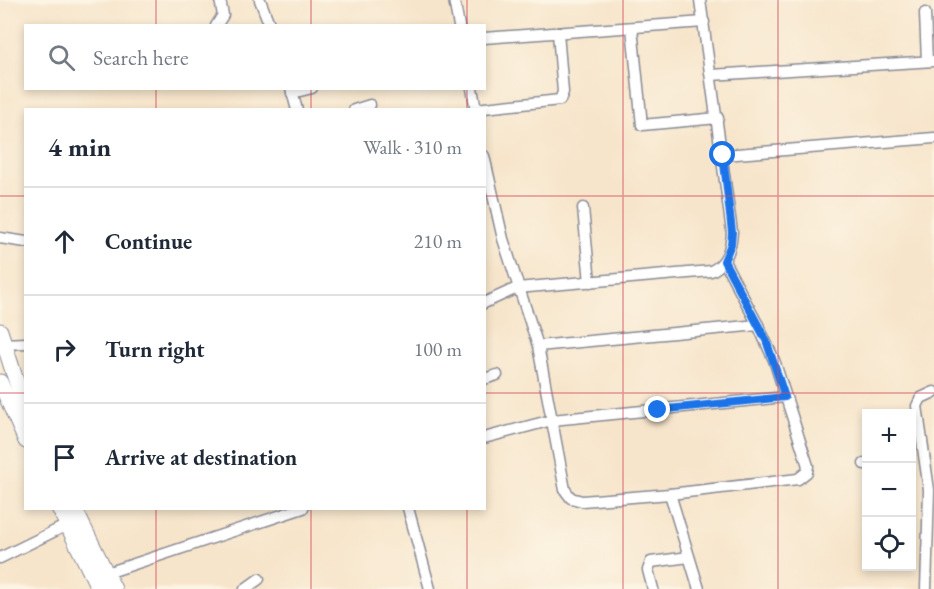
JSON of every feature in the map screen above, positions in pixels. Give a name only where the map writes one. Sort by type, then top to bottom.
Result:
[{"type":"highway","points":[[1,338],[24,405]]},
{"type":"highway","points":[[0,382],[24,436]]},
{"type":"highway","points":[[60,510],[99,589]]},
{"type":"highway","points":[[75,510],[114,589]]},
{"type":"street","points":[[217,24],[223,15],[220,0]]},
{"type":"street","points":[[260,0],[269,24]]},
{"type":"street","points":[[454,0],[459,24]]},
{"type":"street","points":[[486,302],[517,288],[711,271],[724,261],[731,244],[732,232],[700,0]]},
{"type":"street","points":[[711,75],[931,61],[925,13]]},
{"type":"street","points":[[486,38],[704,22]]},
{"type":"street","points":[[632,28],[642,125],[718,118]]},
{"type":"street","points":[[484,108],[560,100],[563,92],[558,33]]},
{"type":"street","points":[[472,90],[475,108]]},
{"type":"street","points":[[291,91],[296,108]]},
{"type":"street","points":[[360,108],[370,105]]},
{"type":"street","points":[[723,155],[934,138]]},
{"type":"street","points":[[486,164],[517,288],[538,346],[565,490],[572,498],[582,501],[670,494],[798,479],[805,475],[808,466],[770,350],[724,261]]},
{"type":"street","points":[[583,208],[590,282]]},
{"type":"street","points":[[0,238],[24,242]]},
{"type":"street","points":[[538,346],[758,325]]},
{"type":"street","points":[[1,338],[24,343]]},
{"type":"street","points":[[486,378],[497,375]]},
{"type":"street","points":[[926,589],[929,490],[917,406],[921,398],[934,392]]},
{"type":"street","points":[[486,437],[552,420],[785,397]]},
{"type":"street","points":[[916,457],[925,456]]},
{"type":"street","points":[[670,494],[699,589]]},
{"type":"street","points":[[107,573],[297,510]]},
{"type":"street","points":[[409,510],[430,589]]},
{"type":"street","points":[[0,558],[67,525]]},
{"type":"street","points":[[653,589],[648,570],[651,562],[689,557]]},
{"type":"street","points":[[245,589],[259,579]]},
{"type":"route","points":[[658,410],[785,397],[762,330],[724,261],[729,253],[732,232],[723,155]]}]
